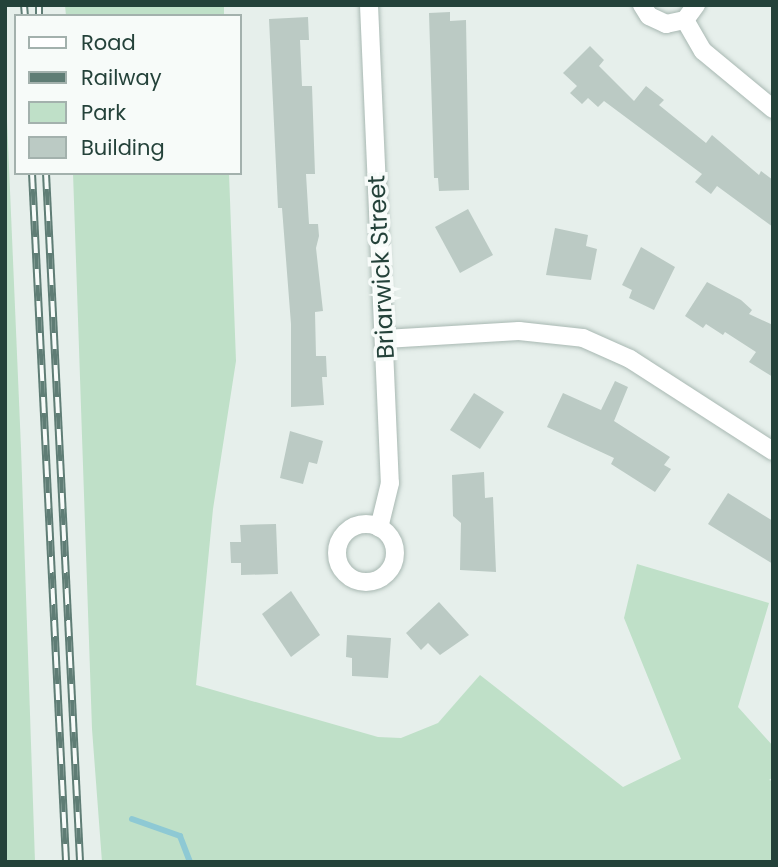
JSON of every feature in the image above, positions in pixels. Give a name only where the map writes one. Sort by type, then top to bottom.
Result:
[{"type":"street","name":"Briarwick Street","points":[[369,5],[390,482],[379,528]]},
{"type":"street","points":[[642,5],[656,22],[685,20],[696,5]]},
{"type":"street","points":[[685,20],[703,51],[773,109]]},
{"type":"street","points":[[385,339],[519,331],[583,338],[630,359],[773,451]]},
{"type":"green space","points":[[65,5],[224,5],[224,14],[66,14]]},
{"type":"green space","points":[[5,73],[21,448],[35,862],[5,862]]},
{"type":"green space","points":[[73,175],[229,175],[236,361],[213,509],[196,685],[378,737],[401,738],[438,723],[480,675],[623,787],[681,759],[624,618],[637,564],[769,603],[738,707],[773,746],[773,777],[769,780],[773,781],[773,862],[102,862],[92,729]]},
{"type":"building","points":[[450,12],[450,21],[466,20],[469,190],[439,191],[438,178],[434,178],[429,13]]},
{"type":"building","points":[[308,17],[309,40],[300,40],[302,86],[312,86],[315,174],[306,174],[309,224],[318,224],[319,236],[316,248],[323,311],[315,312],[316,356],[326,356],[327,377],[322,377],[324,405],[291,407],[291,324],[282,208],[278,208],[269,19]]},
{"type":"building","points":[[590,46],[604,60],[599,66],[634,101],[646,86],[664,100],[659,105],[706,143],[712,135],[759,175],[761,171],[773,180],[773,227],[717,186],[711,194],[695,182],[702,174],[604,101],[598,107],[588,98],[582,104],[570,93],[577,86],[563,73]]},
{"type":"building","points":[[468,209],[493,255],[460,273],[435,227]]},
{"type":"building","points":[[555,228],[588,235],[586,246],[597,249],[591,280],[546,275]]},
{"type":"building","points":[[641,247],[675,267],[654,310],[629,298],[632,290],[622,285]]},
{"type":"building","points":[[707,282],[741,300],[752,310],[749,314],[773,325],[773,377],[749,362],[756,352],[725,332],[723,335],[706,324],[703,328],[685,316]]},
{"type":"building","points":[[615,381],[628,387],[614,421],[670,457],[664,465],[671,469],[655,492],[611,464],[614,458],[547,427],[563,393],[601,410]]},
{"type":"building","points":[[474,393],[504,412],[480,449],[450,430]]},
{"type":"building","points":[[290,431],[323,441],[317,464],[309,462],[303,484],[280,478]]},
{"type":"building","points":[[484,472],[485,498],[493,497],[496,572],[460,570],[461,523],[453,516],[452,475]]},
{"type":"building","points":[[728,493],[773,521],[773,564],[708,524]]},
{"type":"building","points":[[276,524],[278,574],[241,575],[241,563],[231,563],[230,542],[241,542],[240,525]]},
{"type":"building","points":[[291,591],[320,635],[291,657],[262,614]]},
{"type":"building","points":[[439,602],[469,635],[440,655],[428,643],[421,650],[406,633]]},
{"type":"building","points":[[347,635],[391,638],[388,678],[352,676],[352,658],[346,657]]},
{"type":"waterway","points":[[132,819],[180,836],[190,862]]},
{"type":"railway","points":[[24,5],[25,14]]},
{"type":"railway","points":[[39,5],[39,14]]},
{"type":"railway","points":[[32,175],[66,862]]},
{"type":"railway","points":[[46,175],[80,862]]}]
